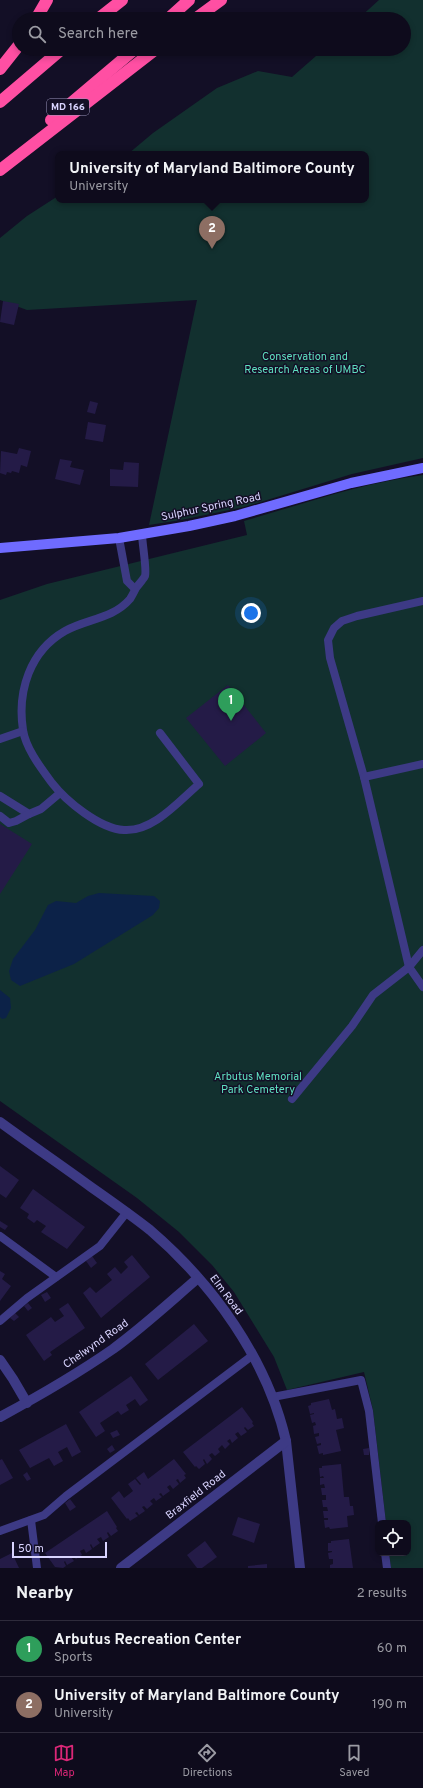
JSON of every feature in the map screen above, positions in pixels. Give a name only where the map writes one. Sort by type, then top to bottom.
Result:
[{"type":"highway","points":[[40,12],[47,0]]},
{"type":"highway","points":[[102,12],[115,0]]},
{"type":"highway","points":[[107,12],[122,0]]},
{"type":"highway","points":[[176,12],[189,0]]},
{"type":"highway","points":[[205,12],[221,0]]},
{"type":"highway","points":[[0,69],[12,54]]},
{"type":"highway","points":[[0,102],[54,56]]},
{"type":"highway","name":"MD 166","points":[[0,164],[127,56]]},
{"type":"highway","points":[[0,170],[147,56]]},
{"type":"main road","name":"Sulphur Spring Road","points":[[0,548],[119,538],[142,534],[235,516],[351,483],[423,468]]},
{"type":"street","name":"Elm Road","points":[[0,1122],[127,1212],[165,1244],[198,1278],[218,1302],[253,1355],[273,1397],[281,1420],[286,1441],[300,1568]]},
{"type":"street","name":"Chelwynd Road","points":[[0,1417],[68,1379],[113,1348],[150,1320],[198,1278]]},
{"type":"street","points":[[0,1360],[27,1403]]},
{"type":"street","name":"Braxfield Road","points":[[124,1567],[286,1441]]},
{"type":"lane","points":[[142,534],[145,576],[135,589],[130,599],[101,618],[66,630],[49,641],[38,654],[29,671],[22,691],[23,731],[31,750],[43,771],[60,793],[106,827],[124,830],[142,827],[161,816],[199,784],[160,733]]},
{"type":"lane","points":[[119,538],[127,581],[135,589]]},
{"type":"lane","points":[[423,601],[357,616],[342,621],[334,628],[328,640],[330,658],[364,777],[409,968],[423,987]]},
{"type":"lane","points":[[0,739],[23,731]]},
{"type":"lane","points":[[364,777],[423,764]]},
{"type":"lane","points":[[0,816],[9,823],[16,821],[41,808],[60,793]]},
{"type":"lane","points":[[0,796],[28,814]]},
{"type":"lane","points":[[292,1099],[352,1026],[373,995],[409,968],[423,950]]},
{"type":"lane","points":[[0,1321],[56,1277],[100,1246],[127,1212]]},
{"type":"lane","points":[[0,1236],[56,1277]]},
{"type":"lane","points":[[0,1531],[44,1515],[66,1496],[253,1355]]},
{"type":"lane","points":[[273,1397],[362,1380],[369,1411],[382,1520]]},
{"type":"lane","points":[[31,1520],[37,1568]]},
{"type":"lane","points":[[385,1556],[387,1568]]},
{"type":"green space","name":"Conservation and Research Areas of UMBC","points":[[379,0],[423,0],[423,458],[352,474],[244,507],[149,525],[197,300],[27,310],[0,300],[0,238],[27,216],[55,198],[55,203],[369,203],[369,151],[132,151],[153,133],[217,88],[258,71],[292,77],[316,56],[411,56],[411,12],[366,12]]},
{"type":"green space","name":"Arbutus Memorial Park Cemetery","points":[[423,475],[423,1568],[391,1568],[389,1556],[411,1556],[411,1520],[386,1520],[373,1410],[364,1372],[287,1390],[274,1357],[234,1292],[212,1265],[179,1232],[137,1198],[0,1101],[0,600],[47,584],[247,535],[244,521],[310,501],[378,483]]},
{"type":"water","points":[[99,893],[154,896],[160,901],[159,908],[153,915],[74,964],[20,986],[11,980],[9,971],[13,959],[35,930],[48,905],[56,901],[76,903],[88,896]]},
{"type":"water","points":[[0,990],[10,998],[11,1008],[6,1018],[2,1019],[0,1017]]},
{"type":"building","points":[[3,301],[19,304],[14,325],[0,322]]},
{"type":"building","points":[[90,401],[98,403],[95,414],[87,412]]},
{"type":"building","points":[[88,422],[106,425],[103,442],[85,439]]},
{"type":"building","points":[[19,448],[31,451],[27,467],[21,465],[19,473],[12,471],[11,473],[7,472],[6,475],[0,473],[1,451],[17,454]]},
{"type":"building","points":[[60,459],[72,461],[70,467],[84,470],[80,485],[55,479]]},
{"type":"building","points":[[124,462],[139,463],[138,487],[110,486],[110,469],[123,470]]},
{"type":"building","points":[[228,685],[266,733],[225,766],[186,718]]},
{"type":"building","points":[[0,824],[32,844],[0,894]]},
{"type":"building","points":[[0,1166],[19,1180],[6,1198],[0,1194]]},
{"type":"building","points":[[33,1189],[85,1227],[67,1249],[41,1232],[46,1226],[37,1220],[34,1223],[27,1218],[29,1214],[20,1208]]},
{"type":"building","points":[[0,1221],[8,1226],[5,1230],[0,1227]]},
{"type":"building","points":[[132,1255],[150,1277],[101,1318],[83,1293],[90,1287],[96,1293],[112,1280],[107,1274],[115,1267],[121,1274],[128,1267],[124,1262]]},
{"type":"building","points":[[92,1256],[97,1263],[91,1268],[86,1261]]},
{"type":"building","points":[[0,1271],[5,1274],[2,1279],[11,1286],[0,1301]]},
{"type":"building","points":[[47,1292],[51,1298],[45,1302],[41,1295]]},
{"type":"building","points":[[28,1303],[32,1308],[28,1311],[24,1306]]},
{"type":"building","points":[[68,1303],[85,1328],[50,1352],[52,1355],[44,1361],[26,1335],[51,1317],[55,1322],[64,1316],[59,1309]]},
{"type":"building","points":[[15,1313],[19,1317],[14,1321],[10,1318]]},
{"type":"building","points":[[194,1324],[208,1341],[158,1380],[145,1364]]},
{"type":"building","points":[[131,1376],[148,1400],[140,1406],[135,1399],[126,1405],[129,1410],[121,1415],[118,1411],[100,1423],[105,1431],[96,1437],[79,1412]]},
{"type":"building","points":[[329,1399],[332,1410],[335,1409],[337,1419],[342,1418],[344,1428],[336,1430],[341,1451],[323,1455],[323,1453],[319,1454],[317,1446],[321,1445],[321,1443],[317,1444],[315,1437],[319,1436],[319,1433],[314,1434],[313,1426],[316,1425],[315,1422],[312,1423],[310,1415],[314,1413],[310,1414],[308,1406],[311,1405],[311,1403]]},
{"type":"building","points":[[242,1407],[253,1422],[252,1423],[254,1426],[248,1430],[245,1427],[244,1428],[247,1432],[241,1436],[238,1432],[235,1434],[238,1438],[232,1443],[230,1439],[227,1441],[230,1444],[225,1449],[222,1445],[218,1449],[220,1452],[215,1456],[212,1453],[209,1455],[212,1459],[207,1464],[204,1459],[205,1464],[199,1469],[196,1466],[195,1467],[183,1452]]},
{"type":"building","points":[[66,1424],[81,1452],[72,1457],[67,1447],[58,1452],[63,1461],[54,1466],[49,1458],[30,1468],[19,1450]]},
{"type":"building","points":[[117,1430],[120,1435],[113,1438],[110,1433]]},
{"type":"building","points":[[112,1445],[115,1450],[110,1453],[107,1449]]},
{"type":"building","points":[[369,1448],[369,1455],[364,1455],[363,1449]]},
{"type":"building","points":[[2,1459],[13,1478],[0,1485],[0,1460]]},
{"type":"building","points":[[174,1459],[186,1474],[184,1475],[186,1478],[180,1483],[178,1479],[176,1480],[179,1484],[173,1489],[170,1485],[167,1487],[170,1491],[163,1496],[161,1493],[159,1494],[162,1497],[156,1501],[154,1498],[150,1501],[153,1504],[147,1509],[144,1506],[142,1507],[145,1511],[139,1515],[137,1512],[135,1513],[138,1516],[130,1521],[128,1518],[127,1519],[111,1498],[119,1491],[124,1498],[133,1491],[128,1484],[135,1479],[140,1485],[141,1484],[136,1478],[144,1472],[148,1479]]},
{"type":"building","points":[[341,1464],[344,1497],[349,1497],[350,1506],[353,1506],[354,1515],[347,1516],[348,1527],[330,1529],[329,1527],[325,1528],[324,1520],[328,1520],[328,1518],[324,1518],[323,1511],[328,1511],[327,1507],[323,1507],[322,1500],[326,1500],[326,1495],[322,1495],[321,1488],[325,1488],[324,1484],[320,1485],[320,1478],[324,1478],[323,1476],[320,1477],[319,1468],[322,1468],[322,1466]]},
{"type":"building","points":[[27,1472],[31,1479],[27,1481],[23,1475]]},
{"type":"building","points":[[70,1499],[76,1507],[70,1511],[65,1503]]},
{"type":"building","points":[[107,1511],[118,1531],[111,1536],[108,1532],[109,1537],[103,1541],[101,1537],[97,1539],[100,1543],[93,1548],[91,1544],[92,1549],[86,1553],[84,1549],[80,1551],[82,1555],[76,1559],[73,1556],[71,1557],[74,1561],[67,1565],[65,1561],[66,1566],[63,1568],[55,1567],[45,1553]]},
{"type":"building","points":[[238,1517],[260,1524],[254,1543],[232,1535]]},
{"type":"building","points":[[349,1539],[353,1568],[330,1568],[330,1565],[333,1564],[333,1559],[329,1559],[328,1553],[332,1551],[328,1551],[328,1543],[331,1543],[331,1541]]},
{"type":"building","points":[[205,1541],[217,1557],[202,1568],[197,1568],[187,1555]]},
{"type":"building","points":[[12,1553],[19,1568],[0,1568],[0,1559]]},
{"type":"building","points":[[267,1564],[267,1568],[248,1568],[248,1566]]},
{"type":"place","name":"University of Maryland Baltimore County","points":[[212,249]]},
{"type":"place","name":"Arbutus Recreation Center","points":[[231,721]]}]
